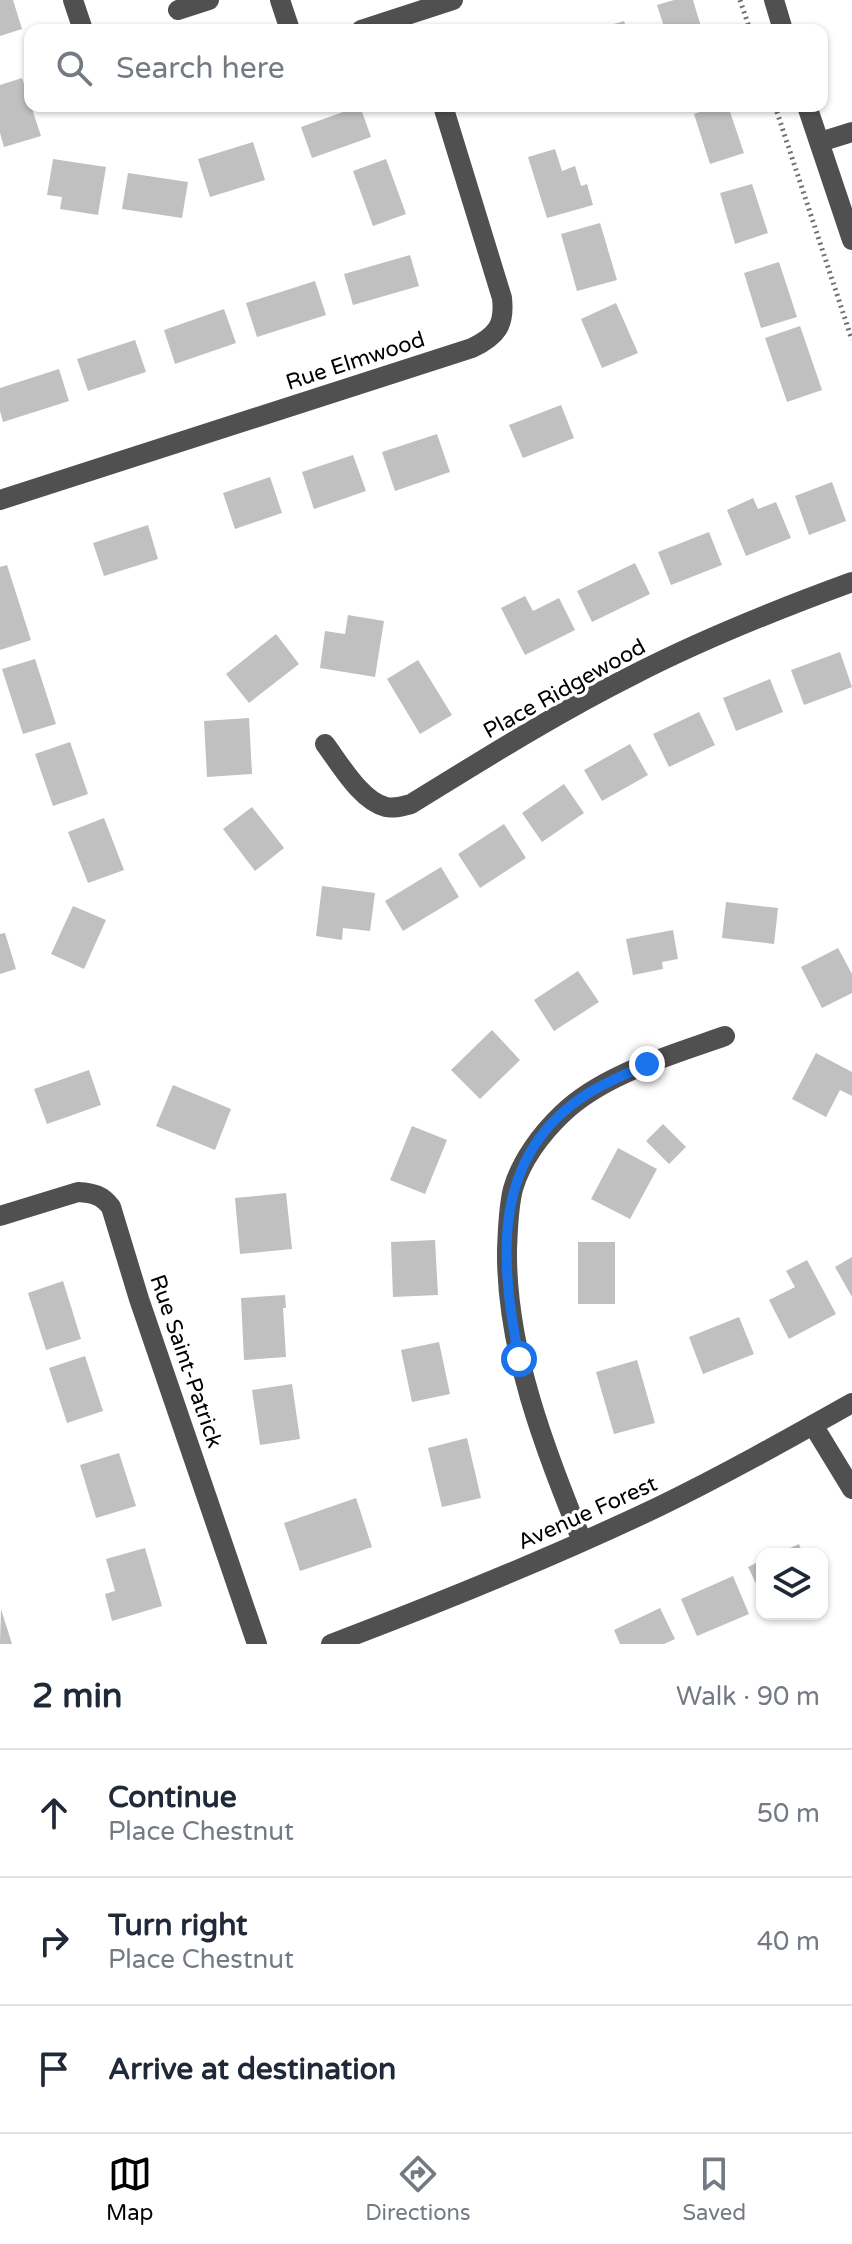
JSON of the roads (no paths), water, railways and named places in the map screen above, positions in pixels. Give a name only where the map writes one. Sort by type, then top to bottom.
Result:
[{"type":"street","points":[[73,0],[81,24]]},
{"type":"street","points":[[178,10],[209,0]]},
{"type":"street","points":[[280,0],[288,24]]},
{"type":"street","points":[[416,21],[453,0]]},
{"type":"street","points":[[774,0],[781,24]]},
{"type":"street","name":"Rue Elmwood","points":[[0,500],[487,341],[499,328],[504,314],[502,298],[445,112]]},
{"type":"street","points":[[809,112],[852,240]]},
{"type":"street","points":[[820,142],[852,132]]},
{"type":"street","name":"Place Ridgewood","points":[[325,744],[358,788],[373,801],[386,807],[411,804],[567,709],[634,674],[756,619],[852,582]]},
{"type":"street","points":[[582,1541],[553,1466],[519,1359],[510,1312],[507,1267],[508,1222],[513,1190],[524,1161],[563,1112],[587,1095],[647,1064],[725,1036]]},
{"type":"street","name":"Rue Saint-Patrick","points":[[0,1216],[78,1192],[90,1192],[104,1198],[111,1207],[144,1314],[257,1644]]},
{"type":"street","name":"Avenue Forest","points":[[331,1644],[474,1588],[662,1505],[852,1403]]},
{"type":"street","points":[[813,1425],[852,1489]]}]
